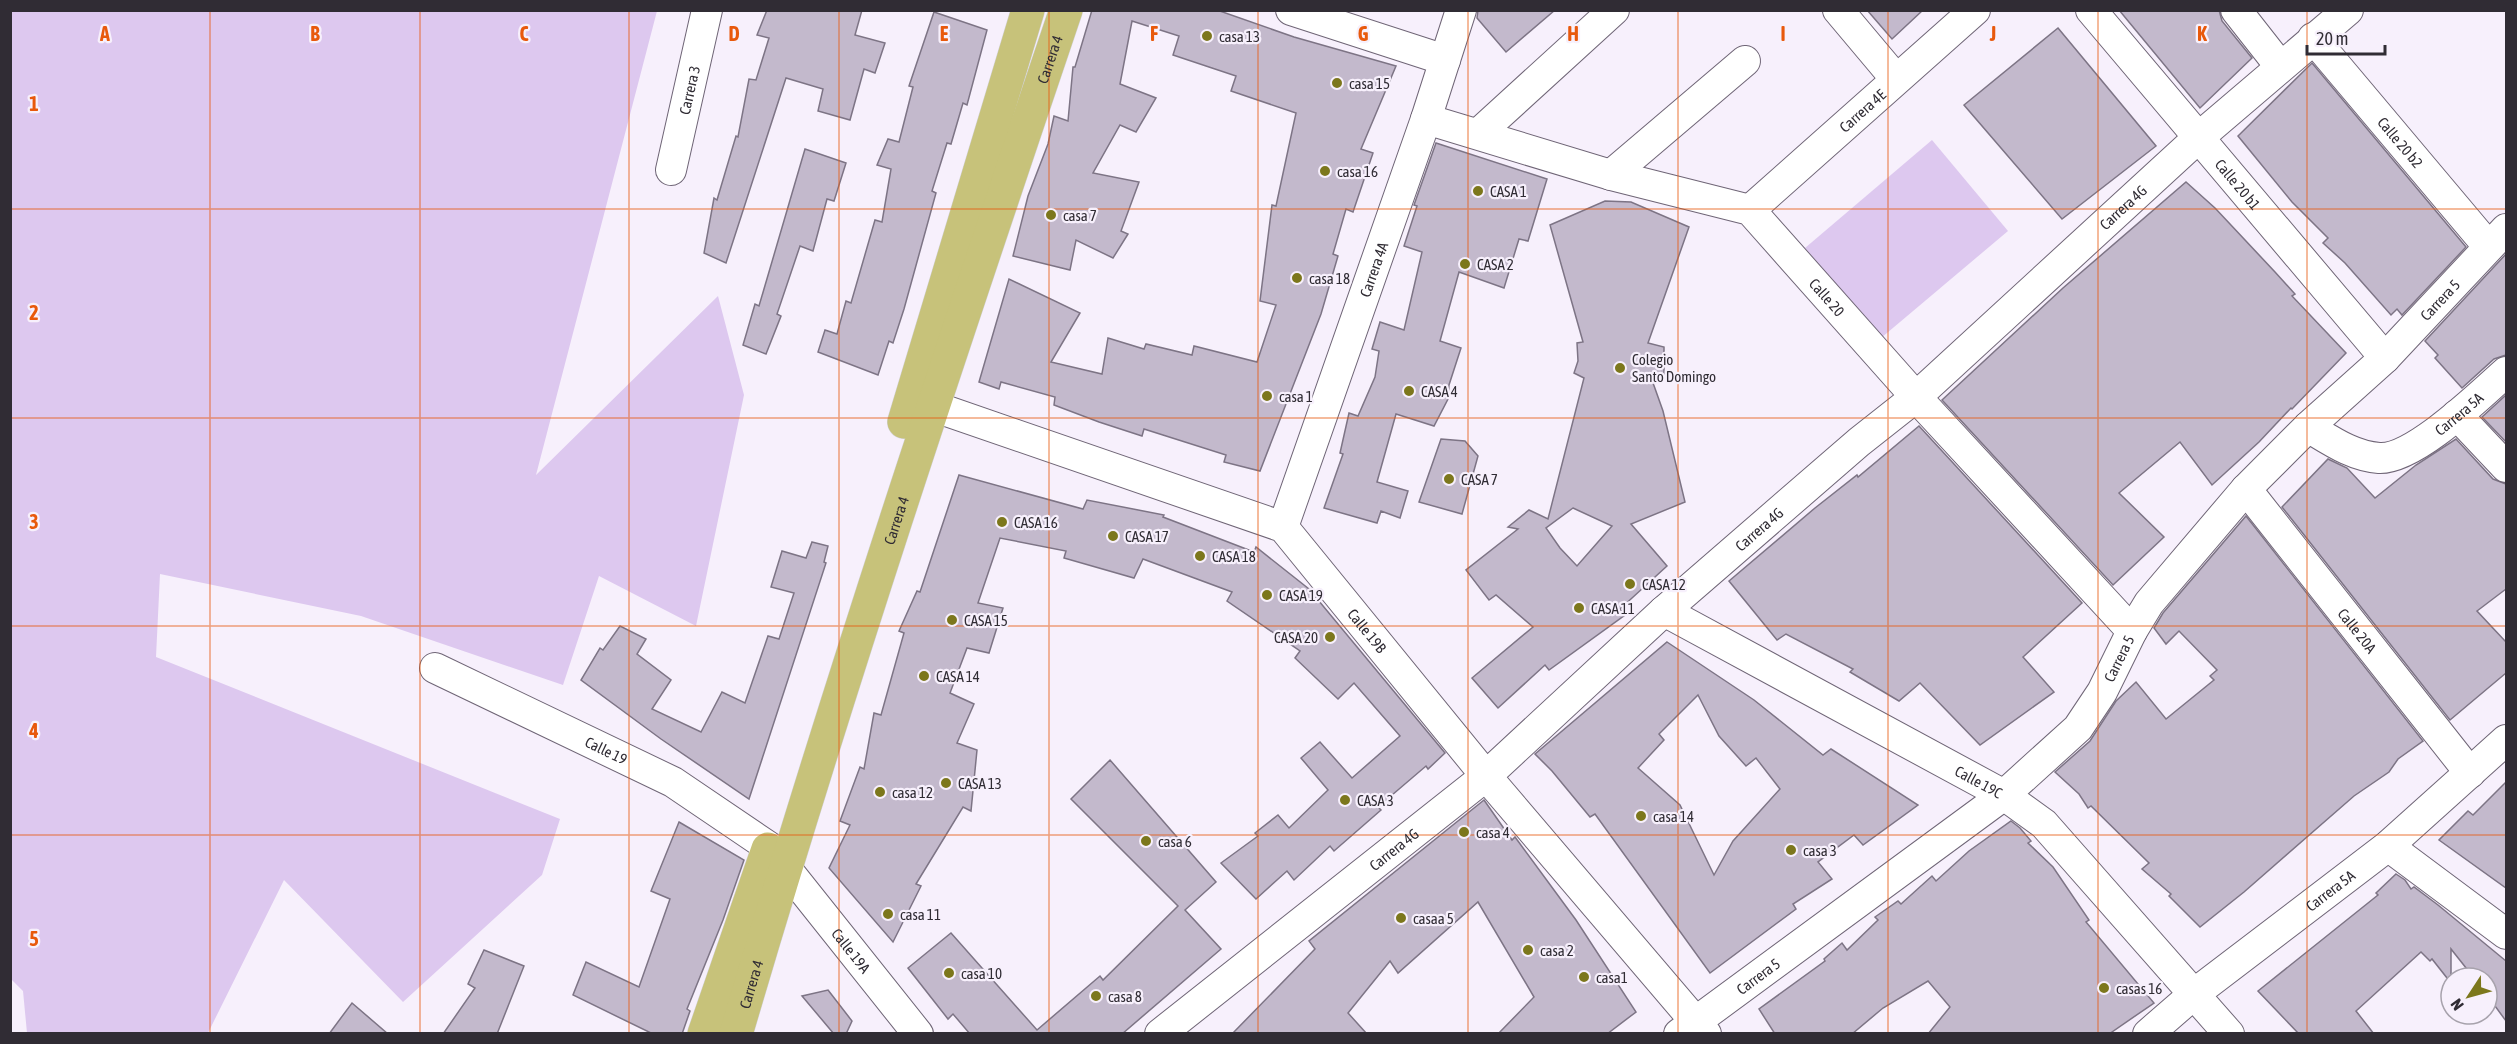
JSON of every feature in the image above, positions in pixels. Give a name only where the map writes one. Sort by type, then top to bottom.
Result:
[{"type":"main road","name":"Carrera 4","points":[[736,1034],[777,857],[922,402],[1029,10]]},
{"type":"main road","name":"Carrera 4","points":[[922,402],[1066,10]]},
{"type":"main road","name":"Carrera 4","points":[[704,1034],[777,857]]},
{"type":"street","name":"Carrera 3","points":[[671,170],[707,10]]},
{"type":"street","points":[[1291,10],[1445,60]]},
{"type":"street","name":"Carrera 4A","points":[[1283,527],[1426,118],[1461,10]]},
{"type":"street","points":[[1478,134],[1614,10]]},
{"type":"street","points":[[1838,10],[1896,79]]},
{"type":"street","name":"Calle 20 b1","points":[[2091,10],[2385,358]]},
{"type":"street","points":[[2236,10],[2280,66]]},
{"type":"street","name":"Carrera 4G","points":[[1160,1034],[1486,776],[1665,611],[1859,442],[1916,397],[2198,138],[2348,10]]},
{"type":"street","name":"Carrera 4E","points":[[1750,210],[1971,12]]},
{"type":"street","name":"Calle 20 b2","points":[[2313,38],[2497,238]]},
{"type":"street","points":[[1611,175],[1745,61]]},
{"type":"street","points":[[1426,118],[1611,175],[1750,210]]},
{"type":"street","name":"Calle 20","points":[[1750,210],[1916,397],[2132,631]]},
{"type":"street","name":"Carrera 5","points":[[1694,1029],[2004,795],[2078,728],[2102,692],[2132,631],[2149,603],[2246,489],[2308,427],[2385,358],[2497,238]]},
{"type":"street","name":"Carrera 5A","points":[[2308,427],[2350,451],[2381,458],[2418,444],[2457,415],[2506,372]]},
{"type":"street","points":[[922,402],[1283,527]]},
{"type":"street","points":[[2457,415],[2506,467]]},
{"type":"street","name":"Calle 20A","points":[[2246,489],[2470,772]]},
{"type":"street","name":"Calle 19B","points":[[1283,527],[1694,1029]]},
{"type":"street","name":"Calle 19C","points":[[1665,611],[2004,795],[2044,824],[2229,1034]]},
{"type":"street","name":"Calle 19","points":[[435,668],[673,782],[777,857]]},
{"type":"street","name":"Carrera 5A","points":[[2148,1034],[2194,994],[2388,846],[2506,740]]},
{"type":"street","points":[[2388,846],[2506,934]]},
{"type":"street","name":"Calle 19A","points":[[777,857],[918,1034]]},
{"type":"shaded area","points":[[10,11],[657,11],[536,475],[718,296],[744,395],[696,626],[599,576],[563,685],[361,616],[160,574],[156,657],[560,819],[542,875],[403,1002],[284,880],[208,1033],[27,1033],[23,991],[10,978]]},
{"type":"shaded area","points":[[1932,140],[2008,231],[1881,338],[1805,248]]},
{"type":"building","points":[[767,10],[862,10],[855,35],[885,43],[875,73],[864,69],[850,120],[818,111],[823,89],[786,78],[726,263],[704,253],[714,198],[717,200],[736,136],[738,137],[749,79],[756,80],[769,38],[757,35]]},
{"type":"building","points":[[1092,10],[1217,10],[1294,37],[1396,66],[1361,149],[1373,153],[1353,212],[1346,209],[1333,254],[1338,256],[1321,314],[1260,471],[1224,462],[1226,455],[1144,429],[1142,436],[1099,422],[1054,405],[1055,397],[1001,382],[999,389],[979,382],[1009,279],[1080,313],[1051,362],[1102,374],[1108,338],[1144,349],[1146,344],[1192,355],[1194,346],[1257,362],[1276,305],[1260,301],[1272,205],[1276,206],[1296,113],[1231,91],[1236,76],[1173,55],[1179,36],[1132,21],[1120,84],[1156,98],[1136,132],[1120,125],[1093,173],[1139,182],[1121,231],[1128,234],[1113,258],[1076,240],[1070,270],[1013,256],[1028,196],[1048,144],[1054,116],[1068,121],[1073,67],[1075,67]]},
{"type":"building","points":[[1478,10],[1555,10],[1506,52],[1477,18]]},
{"type":"building","points":[[1867,10],[1923,10],[1892,39]]},
{"type":"building","points":[[2119,10],[2219,10],[2222,21],[2252,58],[2200,108]]},
{"type":"building","points":[[934,12],[987,30],[967,105],[963,103],[951,144],[947,143],[932,191],[936,193],[904,309],[893,343],[889,341],[878,375],[818,352],[825,330],[837,334],[846,301],[851,303],[875,220],[882,222],[891,169],[877,165],[888,139],[899,142],[913,87],[909,86]]},
{"type":"building","points":[[2058,28],[2156,146],[2062,219],[1964,105]]},
{"type":"building","points":[[2312,63],[2466,247],[2402,315],[2397,309],[2391,315],[2345,263],[2323,243],[2328,238],[2292,202],[2238,136]]},
{"type":"building","points":[[1436,143],[1547,179],[1528,241],[1519,239],[1504,288],[1459,272],[1440,341],[1461,348],[1449,385],[1448,399],[1434,426],[1396,414],[1377,482],[1408,491],[1400,518],[1381,511],[1377,523],[1324,508],[1343,454],[1340,453],[1349,413],[1358,416],[1375,377],[1379,351],[1372,349],[1380,322],[1404,330],[1422,252],[1404,246],[1417,206],[1414,205]]},
{"type":"building","points":[[805,149],[846,163],[834,201],[827,199],[813,251],[800,246],[777,314],[781,316],[766,354],[743,345],[755,304],[759,306]]},
{"type":"building","points":[[2186,182],[2215,208],[2275,272],[2295,294],[2292,296],[2346,353],[2259,442],[2212,485],[2180,442],[2119,493],[2164,537],[2113,585],[1942,400],[2063,288]]},
{"type":"building","name":"Colegio Santo Domingo","points":[[1605,201],[1631,202],[1689,227],[1648,343],[1664,347],[1664,378],[1652,380],[1663,411],[1685,502],[1631,524],[1667,566],[1620,609],[1625,615],[1549,670],[1545,665],[1498,708],[1472,678],[1533,627],[1496,595],[1489,600],[1466,570],[1518,529],[1508,527],[1529,510],[1548,519],[1584,378],[1574,373],[1578,361],[1577,343],[1583,342],[1550,225]],"holes":[[[1573,508],[1612,526],[1577,566],[1546,528]]]},
{"type":"building","points":[[2506,254],[2506,355],[2494,359],[2462,388],[2435,358],[2438,355],[2425,341]]},
{"type":"building","points":[[2506,395],[2506,442],[2482,417]]},
{"type":"building","points":[[1919,426],[2082,603],[2023,657],[2054,692],[1980,745],[1920,683],[1899,701],[1850,672],[1853,669],[1786,634],[1777,640],[1729,581],[1815,508],[1857,475],[1858,477]]},
{"type":"building","name":"CASA 7","points":[[1441,439],[1465,441],[1478,456],[1462,514],[1419,502]]},
{"type":"building","points":[[2456,439],[2493,479],[2506,484],[2506,589],[2477,611],[2506,642],[2506,673],[2450,720],[2282,507],[2328,459],[2347,468],[2375,498],[2416,465]]},
{"type":"building","points":[[959,475],[1083,509],[1087,500],[1164,515],[1163,517],[1254,552],[1256,547],[1309,589],[1445,753],[1428,769],[1426,766],[1378,807],[1381,810],[1334,851],[1330,846],[1294,880],[1287,871],[1256,899],[1221,863],[1258,836],[1255,833],[1278,815],[1289,828],[1328,790],[1301,758],[1320,742],[1352,778],[1400,736],[1354,683],[1338,699],[1295,658],[1300,651],[1227,601],[1232,592],[1143,559],[1134,578],[1064,558],[1066,551],[1000,538],[978,603],[1003,608],[989,653],[967,648],[950,693],[974,704],[957,743],[977,750],[971,811],[963,807],[916,884],[921,886],[893,942],[829,868],[850,825],[840,821],[860,767],[864,769],[874,713],[881,715],[904,633],[899,631],[917,591],[920,592]]},
{"type":"building","points":[[2246,516],[2423,741],[2398,759],[2389,772],[2354,796],[2244,892],[2200,927],[2169,896],[2171,894],[2142,869],[2149,863],[2091,806],[2088,808],[2079,794],[2055,772],[2090,741],[2116,701],[2136,682],[2166,719],[2214,680],[2210,676],[2217,670],[2179,631],[2166,644],[2154,628],[2163,613]]},
{"type":"building","points":[[812,542],[828,546],[824,562],[826,563],[749,799],[661,739],[581,680],[600,648],[603,650],[620,626],[646,639],[637,654],[671,680],[652,709],[701,732],[722,692],[745,703],[768,636],[779,639],[794,593],[771,587],[782,551],[806,558]]},
{"type":"building","points":[[1667,642],[1754,700],[1823,755],[1831,749],[1918,805],[1863,845],[1854,835],[1818,862],[1832,879],[1793,904],[1796,909],[1710,973],[1595,814],[1590,817],[1535,754]],"holes":[[[1698,695],[1719,736],[1746,766],[1756,758],[1780,789],[1733,841],[1714,875],[1680,805],[1638,768],[1664,740],[1659,734]]]},
{"type":"building","points":[[1110,760],[1216,882],[1185,910],[1221,949],[1122,1034],[970,1034],[953,1014],[948,1019],[908,968],[951,933],[1037,1030],[1100,976],[1103,980],[1178,906],[1071,799]]},
{"type":"building","points":[[2506,782],[2506,888],[2439,840],[2468,811],[2473,815]]},
{"type":"building","points":[[1484,800],[1512,840],[1515,837],[1576,920],[1636,1012],[1607,1034],[1498,1034],[1534,997],[1478,902],[1398,973],[1390,961],[1348,1013],[1367,1034],[1232,1034],[1315,949],[1309,941]]},
{"type":"building","points":[[2011,821],[2031,841],[2028,843],[2053,867],[2089,920],[2086,922],[2154,1003],[2109,1034],[1928,1034],[1950,1007],[1928,981],[1883,1008],[1852,1034],[1775,1034],[1759,1009],[1825,961],[1824,959],[1842,943],[1847,950],[1878,920],[1875,917],[1898,901],[1901,904],[1932,876],[1936,881],[1969,851]]},
{"type":"building","points":[[679,822],[744,860],[723,920],[687,1009],[690,1011],[682,1034],[653,1034],[573,995],[586,962],[639,987],[670,899],[651,891]]},
{"type":"building","points":[[2396,874],[2405,880],[2411,889],[2414,887],[2438,905],[2506,961],[2506,1021],[2499,1011],[2499,966],[2464,966],[2451,949],[2451,966],[2439,966],[2439,968],[2432,959],[2430,961],[2421,952],[2356,1011],[2374,1034],[2299,1034],[2258,991],[2378,895],[2376,893]]},
{"type":"building","points":[[484,950],[524,966],[497,1034],[443,1034],[475,988],[468,984]]},
{"type":"building","points":[[828,990],[852,1021],[846,1034],[834,1034],[802,996]]},
{"type":"building","points":[[352,1003],[388,1034],[329,1034]]},
{"type":"place","name":"casa 13","points":[[1207,36]]},
{"type":"place","name":"casa 15","points":[[1337,83]]},
{"type":"place","name":"casa 16","points":[[1325,171]]},
{"type":"place","name":"CASA 1","points":[[1478,191]]},
{"type":"place","name":"casa 7","points":[[1051,215]]},
{"type":"place","name":"CASA 2","points":[[1465,264]]},
{"type":"place","name":"casa 18","points":[[1297,278]]},
{"type":"place","name":"Colegio Santo Domingo","points":[[1620,368]]},
{"type":"place","name":"CASA 4","points":[[1409,391]]},
{"type":"place","name":"casa 1","points":[[1267,396]]},
{"type":"place","name":"CASA 7","points":[[1449,479]]},
{"type":"place","name":"CASA 16","points":[[1002,522]]},
{"type":"place","name":"CASA 17","points":[[1113,536]]},
{"type":"place","name":"CASA 18","points":[[1200,556]]},
{"type":"place","name":"CASA 12","points":[[1630,584]]},
{"type":"place","name":"CASA 19","points":[[1267,595]]},
{"type":"place","name":"CASA 11","points":[[1579,608]]},
{"type":"place","name":"CASA 15","points":[[952,620]]},
{"type":"place","name":"CASA 20","points":[[1330,637]]},
{"type":"place","name":"CASA 14","points":[[924,676]]},
{"type":"place","name":"CASA 13","points":[[946,783]]},
{"type":"place","name":"casa 12","points":[[880,792]]},
{"type":"place","name":"CASA 3","points":[[1345,800]]},
{"type":"place","name":"casa 14","points":[[1641,816]]},
{"type":"place","name":"casa 4","points":[[1464,832]]},
{"type":"place","name":"casa 6","points":[[1146,841]]},
{"type":"place","name":"casa 3","points":[[1791,850]]},
{"type":"place","name":"casa 11","points":[[888,914]]},
{"type":"place","name":"casaa 5","points":[[1401,918]]},
{"type":"place","name":"casa 2","points":[[1528,950]]},
{"type":"place","name":"casa 10","points":[[949,973]]},
{"type":"place","name":"casa1","points":[[1584,977]]},
{"type":"place","name":"casas 16","points":[[2104,988]]},
{"type":"place","name":"casa 8","points":[[1096,996]]}]
